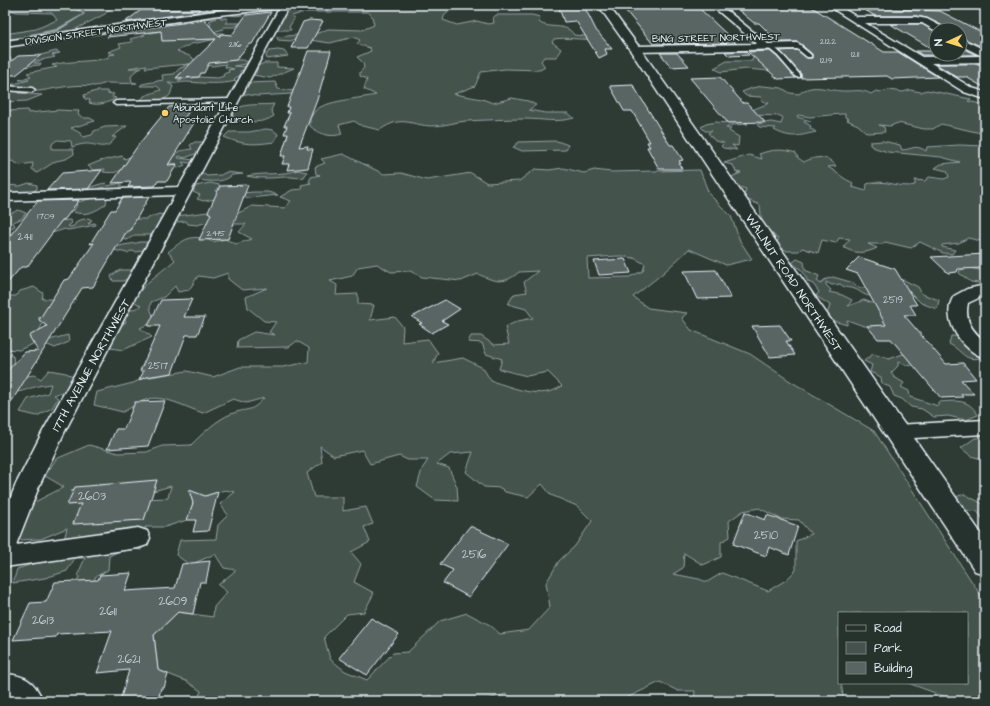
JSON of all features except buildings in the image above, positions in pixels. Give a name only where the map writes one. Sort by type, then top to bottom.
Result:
[{"type":"street","name":"DIVISION STREET NORTHWEST","points":[[7,45],[219,12],[284,5]]},
{"type":"street","name":"17TH AVENUE NORTHWEST","points":[[5,542],[28,484],[54,430],[107,336],[284,5]]},
{"type":"street","name":"WALNUT ROAD NORTHWEST","points":[[603,5],[635,49],[985,562]]},
{"type":"street","points":[[715,5],[767,46]]},
{"type":"street","points":[[831,5],[919,60],[980,95]]},
{"type":"street","points":[[854,20],[916,20],[928,23]]},
{"type":"street","points":[[968,45],[985,54]]},
{"type":"street","name":"BING STREET NORTHWEST","points":[[635,49],[797,46]]},
{"type":"street","points":[[919,60],[985,59]]},
{"type":"street","points":[[8,200],[184,191]]},
{"type":"street","points":[[985,290],[972,293],[960,300],[956,311],[957,320],[965,333],[985,352]]},
{"type":"street","points":[[896,432],[985,427]]},
{"type":"street","points":[[5,557],[138,538]]},
{"type":"street","points":[[5,688],[20,690],[27,696],[28,701]]},
{"type":"lane","points":[[767,46],[780,55],[798,76]]},
{"type":"lane","points":[[797,46],[809,56]]},
{"type":"lane","points":[[5,88],[32,90]]},
{"type":"lane","points":[[116,103],[233,101]]},
{"type":"green space","points":[[5,5],[105,5],[111,8],[105,14],[74,30],[5,40],[5,34],[36,29],[57,20],[52,13],[17,12],[5,9]]},
{"type":"green space","points":[[209,5],[260,5],[249,12],[237,16],[219,10],[202,13],[194,12],[207,10],[207,8],[211,6]]},
{"type":"green space","points":[[332,5],[462,5],[454,7],[444,16],[443,20],[457,25],[477,21],[488,24],[494,23],[493,18],[496,15],[532,15],[540,17],[539,22],[547,26],[562,27],[571,31],[574,35],[593,37],[593,39],[554,39],[552,42],[561,49],[556,57],[544,57],[541,61],[545,67],[540,70],[505,69],[481,72],[475,86],[454,94],[482,99],[493,103],[512,98],[528,101],[536,105],[529,110],[545,113],[568,113],[574,118],[556,121],[503,119],[466,121],[433,126],[401,122],[388,125],[380,130],[362,126],[354,121],[339,125],[342,134],[333,136],[321,133],[310,126],[310,118],[319,108],[334,102],[376,95],[364,89],[367,79],[360,76],[360,72],[364,68],[363,63],[357,57],[371,51],[370,48],[357,44],[360,40],[354,37],[330,43],[296,38],[291,41],[278,40],[277,37],[318,33],[328,29],[362,30],[374,25],[372,16],[368,12],[305,12],[292,16],[294,19],[289,27],[291,30],[277,30],[276,27],[285,10],[293,7]]},
{"type":"green space","points":[[218,15],[221,18],[226,18],[228,21],[225,23],[242,23],[234,27],[223,27],[224,29],[216,31],[215,33],[224,33],[215,38],[217,39],[191,44],[177,51],[192,57],[194,60],[243,60],[251,63],[234,66],[247,67],[240,71],[242,74],[234,79],[236,81],[218,83],[168,83],[173,86],[170,95],[164,99],[154,102],[136,105],[128,100],[141,100],[144,96],[161,90],[157,86],[140,86],[142,84],[163,80],[162,75],[174,74],[180,68],[184,67],[184,65],[190,64],[145,68],[147,65],[129,68],[142,68],[135,71],[131,77],[132,82],[137,83],[107,83],[96,86],[82,85],[42,91],[22,92],[18,93],[42,95],[27,101],[5,102],[5,82],[10,85],[29,80],[19,80],[31,76],[27,73],[57,67],[52,65],[110,57],[108,55],[115,54],[108,52],[121,47],[119,44],[132,42],[130,39],[145,35],[140,31],[132,29],[139,26],[146,27],[145,29],[150,33],[161,31],[181,22],[191,20],[186,25],[210,26],[211,23],[209,21],[216,18],[201,19],[202,17]],"holes":[[[202,64],[212,66],[226,64],[225,67],[234,69],[228,70],[229,72],[218,78],[199,77],[178,80],[182,78],[185,68]]]},
{"type":"green space","points":[[56,51],[60,53],[52,55],[55,57],[34,63],[41,63],[40,65],[5,68],[5,59],[11,58],[12,60],[8,64]]},
{"type":"green space","points":[[269,51],[284,51],[288,56],[267,59],[266,55]]},
{"type":"green space","points":[[754,56],[779,58],[784,64],[777,63],[771,71],[746,69],[721,72],[714,68],[727,61],[752,61]]},
{"type":"green space","points":[[264,63],[277,63],[277,67],[294,68],[270,78],[253,75],[256,73],[258,66]]},
{"type":"green space","points":[[275,82],[278,89],[295,91],[291,94],[257,96],[244,94],[248,83]]},
{"type":"green space","points":[[763,86],[782,88],[790,93],[799,94],[810,88],[841,91],[862,91],[871,94],[876,91],[881,92],[889,90],[903,92],[910,90],[921,92],[927,90],[971,99],[968,101],[985,105],[985,134],[941,124],[933,129],[924,129],[898,123],[890,126],[879,125],[884,127],[885,132],[867,133],[858,125],[847,120],[849,119],[845,117],[845,114],[841,114],[810,117],[798,115],[797,117],[811,121],[804,122],[811,126],[810,128],[816,132],[795,136],[785,135],[774,130],[776,128],[759,127],[757,124],[771,122],[781,124],[783,118],[781,116],[751,115],[756,112],[752,110],[769,103],[762,101],[761,97],[746,96],[742,92]]},
{"type":"green space","points":[[96,91],[107,91],[107,93],[114,94],[112,97],[116,98],[103,104],[89,103],[90,100],[85,99],[84,95]]},
{"type":"green space","points":[[274,104],[271,110],[274,116],[269,119],[256,122],[236,120],[236,117],[230,116],[234,111],[243,106]]},
{"type":"green space","points":[[28,110],[28,113],[58,110],[79,111],[78,114],[83,118],[90,118],[95,121],[71,128],[80,133],[83,137],[92,135],[94,131],[105,127],[127,126],[112,137],[116,137],[109,145],[105,146],[85,144],[72,147],[71,141],[57,140],[52,144],[52,149],[73,149],[74,154],[66,159],[56,161],[37,173],[32,169],[33,163],[20,165],[12,161],[5,164],[5,111]]},
{"type":"green space","points":[[716,122],[740,122],[748,124],[732,125],[726,128],[731,129],[729,131],[739,137],[738,146],[732,145],[737,150],[723,148],[721,146],[724,143],[715,141],[708,133],[712,131],[705,131],[701,127],[706,124]]},
{"type":"green space","points":[[266,129],[273,130],[278,134],[274,142],[248,144],[224,137],[229,132],[249,132]]},
{"type":"green space","points":[[557,141],[568,145],[566,150],[522,151],[513,147],[519,142]]},
{"type":"green space","points":[[883,141],[900,145],[902,150],[917,147],[926,151],[927,147],[959,145],[985,146],[985,242],[968,238],[959,243],[942,245],[942,247],[955,250],[952,254],[943,253],[920,242],[911,248],[885,242],[882,244],[868,244],[877,248],[868,251],[855,252],[843,247],[850,239],[839,238],[836,243],[822,240],[818,253],[802,248],[799,251],[787,251],[777,245],[778,239],[762,224],[760,205],[743,198],[746,189],[733,185],[726,179],[741,173],[736,172],[733,165],[724,163],[749,155],[762,159],[759,154],[773,150],[796,153],[798,158],[804,162],[817,158],[825,158],[833,162],[836,166],[828,167],[846,180],[853,183],[852,187],[866,191],[867,184],[874,182],[909,186],[915,185],[915,180],[925,181],[929,177],[944,179],[949,177],[947,171],[935,168],[941,164],[960,162],[941,157],[888,152],[870,145],[870,142]]},
{"type":"green space","points":[[195,142],[203,142],[206,145],[199,149],[200,152],[185,158],[179,156],[178,158],[194,160],[190,163],[182,162],[185,165],[178,168],[175,167],[177,164],[170,163],[166,165],[172,154],[175,155],[179,151],[192,149],[190,145]]},
{"type":"green space","points":[[343,154],[384,174],[401,173],[427,180],[471,173],[487,183],[519,181],[535,169],[549,170],[563,168],[584,173],[594,170],[611,172],[700,170],[709,194],[731,216],[740,241],[752,259],[726,265],[689,249],[662,274],[633,297],[648,308],[687,313],[682,318],[691,330],[750,354],[790,381],[874,431],[985,602],[985,701],[957,701],[911,684],[968,684],[968,612],[838,612],[838,684],[841,684],[844,701],[694,701],[695,691],[678,691],[660,682],[620,701],[516,701],[506,694],[467,702],[447,701],[429,695],[423,701],[197,701],[201,691],[186,681],[158,670],[154,635],[178,612],[213,617],[214,607],[227,592],[218,585],[236,570],[224,568],[215,554],[190,565],[176,555],[180,540],[216,539],[218,525],[228,515],[220,504],[235,492],[225,490],[205,496],[189,490],[193,503],[187,520],[165,527],[145,527],[148,538],[141,550],[126,548],[109,556],[108,570],[95,577],[94,591],[67,588],[79,578],[78,574],[85,558],[75,558],[67,571],[45,578],[13,583],[17,569],[57,556],[64,540],[67,528],[41,539],[18,540],[23,508],[64,487],[45,476],[56,459],[89,445],[118,453],[147,452],[162,446],[191,445],[220,420],[231,414],[252,408],[264,398],[246,403],[233,399],[203,413],[174,402],[159,398],[151,398],[142,401],[123,412],[94,405],[97,392],[133,383],[144,378],[187,371],[213,377],[240,367],[283,367],[308,362],[309,348],[297,341],[289,347],[237,348],[238,340],[254,332],[275,335],[269,332],[276,322],[264,321],[248,308],[246,297],[267,288],[242,290],[228,279],[228,273],[213,278],[198,276],[189,290],[178,292],[175,286],[164,297],[151,302],[150,308],[155,321],[140,328],[152,337],[123,350],[111,348],[113,330],[126,322],[122,314],[141,306],[132,300],[147,283],[175,260],[168,252],[183,241],[193,238],[206,239],[213,242],[225,239],[236,244],[252,239],[239,232],[246,224],[231,224],[229,218],[252,206],[285,208],[291,201],[280,197],[292,190],[302,189],[301,185],[311,183],[309,182],[311,177],[320,175],[316,174],[315,167],[325,163],[321,159]],"holes":[[[618,256],[634,258],[645,264],[643,271],[629,277],[588,278],[587,258]],[[377,264],[391,272],[410,271],[422,277],[461,281],[478,274],[489,279],[499,281],[509,279],[519,272],[538,271],[524,282],[527,292],[514,294],[508,304],[526,309],[533,318],[518,321],[505,327],[509,344],[494,345],[481,336],[471,336],[468,342],[482,343],[486,354],[502,359],[499,369],[527,376],[548,372],[562,386],[554,390],[536,393],[491,381],[483,368],[463,358],[433,363],[438,353],[428,339],[402,342],[403,327],[395,317],[370,320],[374,305],[358,304],[358,294],[336,295],[337,285],[330,281],[352,276],[358,267]],[[320,446],[334,456],[362,450],[370,464],[399,456],[408,460],[428,460],[422,469],[417,487],[435,500],[458,501],[457,487],[449,468],[437,464],[450,454],[473,452],[466,472],[484,487],[501,488],[505,492],[528,497],[542,484],[551,495],[577,506],[592,521],[575,546],[559,561],[546,583],[550,607],[529,630],[500,634],[490,625],[467,613],[440,621],[408,652],[393,653],[367,680],[345,671],[330,659],[324,637],[347,614],[364,612],[374,593],[354,582],[361,564],[351,552],[370,542],[364,527],[373,524],[366,507],[343,511],[343,497],[314,497],[307,473],[322,462]],[[103,484],[123,494],[146,493],[171,486],[168,498],[142,499],[115,518],[98,523],[82,515],[90,498],[71,491]],[[759,508],[781,519],[799,520],[811,534],[796,541],[796,570],[786,580],[768,591],[722,573],[707,582],[673,574],[683,568],[684,553],[703,565],[721,557],[721,542],[730,537],[729,521],[743,511]]]},
{"type":"green space","points":[[122,156],[125,159],[132,156],[126,165],[117,172],[103,172],[105,169],[93,170],[88,166],[100,161]]},
{"type":"green space","points":[[298,170],[307,172],[304,177],[256,178],[247,176],[285,173]]},
{"type":"green space","points":[[226,172],[243,174],[232,175],[218,181],[193,180],[196,175],[221,175]]},
{"type":"green space","points":[[29,183],[37,185],[37,189],[32,192],[5,195],[5,185],[20,186]]},
{"type":"green space","points":[[106,183],[107,186],[121,183],[121,189],[103,191],[105,187],[99,188],[97,192],[83,191],[85,189]]},
{"type":"green space","points":[[210,183],[220,185],[215,191],[220,192],[215,199],[204,201],[197,199],[200,195],[193,192],[196,186]]},
{"type":"green space","points":[[268,192],[278,195],[240,199],[242,193]]},
{"type":"green space","points":[[93,198],[107,198],[106,204],[98,209],[82,214],[73,212],[77,205],[74,203]]},
{"type":"green space","points":[[18,210],[26,213],[21,219],[13,222],[15,226],[5,232],[5,224],[7,223],[5,219],[8,215]]},
{"type":"green space","points":[[208,212],[214,216],[211,221],[197,225],[188,224],[186,221],[178,222],[174,220],[177,216]]},
{"type":"green space","points":[[159,214],[165,215],[155,235],[135,235],[127,240],[119,238],[131,230],[131,228],[125,228],[131,219],[146,219]]},
{"type":"green space","points":[[88,218],[92,220],[88,224],[95,223],[96,225],[68,230],[65,229],[52,233],[59,221],[70,220],[72,223],[68,226],[70,227],[74,226],[77,221]]},
{"type":"green space","points":[[140,242],[148,242],[145,249],[137,252],[131,251],[127,253],[114,250],[116,247]]},
{"type":"green space","points":[[797,259],[804,262],[805,270],[819,276],[817,281],[821,284],[824,280],[833,277],[854,283],[859,288],[870,288],[870,296],[840,284],[832,285],[826,282],[826,285],[831,290],[829,292],[842,295],[852,300],[848,306],[864,300],[880,306],[887,327],[864,326],[847,320],[847,325],[834,321],[827,315],[830,305],[816,296],[819,292],[813,284],[808,282],[803,271],[792,263]]},
{"type":"green space","points":[[969,268],[985,271],[985,284],[971,282],[959,273],[960,270]]},
{"type":"green space","points":[[120,270],[135,270],[135,275],[123,281],[113,281],[111,276]]},
{"type":"green space","points":[[904,280],[918,287],[922,294],[939,300],[937,309],[921,303],[907,289],[895,282]]},
{"type":"green space","points":[[34,287],[43,293],[42,299],[60,299],[58,310],[38,318],[43,323],[39,331],[41,339],[49,340],[68,335],[69,342],[55,348],[48,345],[38,348],[33,344],[19,350],[8,349],[5,351],[5,296],[16,296],[20,291]]},
{"type":"green space","points":[[951,336],[960,336],[985,357],[972,359],[968,358],[949,344]]},
{"type":"green space","points":[[873,354],[889,359],[903,354],[918,362],[910,366],[898,362],[898,366],[891,373],[894,377],[904,383],[901,387],[909,391],[910,397],[938,406],[938,402],[956,401],[966,403],[978,415],[966,420],[948,416],[934,417],[922,409],[911,407],[902,399],[894,396],[890,387],[882,384],[881,377],[870,372],[872,365],[864,361]]},
{"type":"green space","points":[[5,355],[13,356],[14,363],[22,377],[34,375],[41,379],[49,370],[66,373],[75,377],[69,389],[54,395],[58,398],[52,408],[37,416],[20,412],[28,399],[48,393],[51,384],[17,392],[9,390],[5,387]]},
{"type":"green space","points":[[985,437],[985,460],[971,456],[961,448],[975,438]]},
{"type":"green space","points":[[964,494],[985,505],[985,522],[977,511],[963,510],[953,498]]},
{"type":"waterway","points":[[30,35],[57,30],[84,14],[80,10],[59,5]]},
{"type":"place","name":"Abundant Life Apostolic Church","points":[[165,113]]}]
